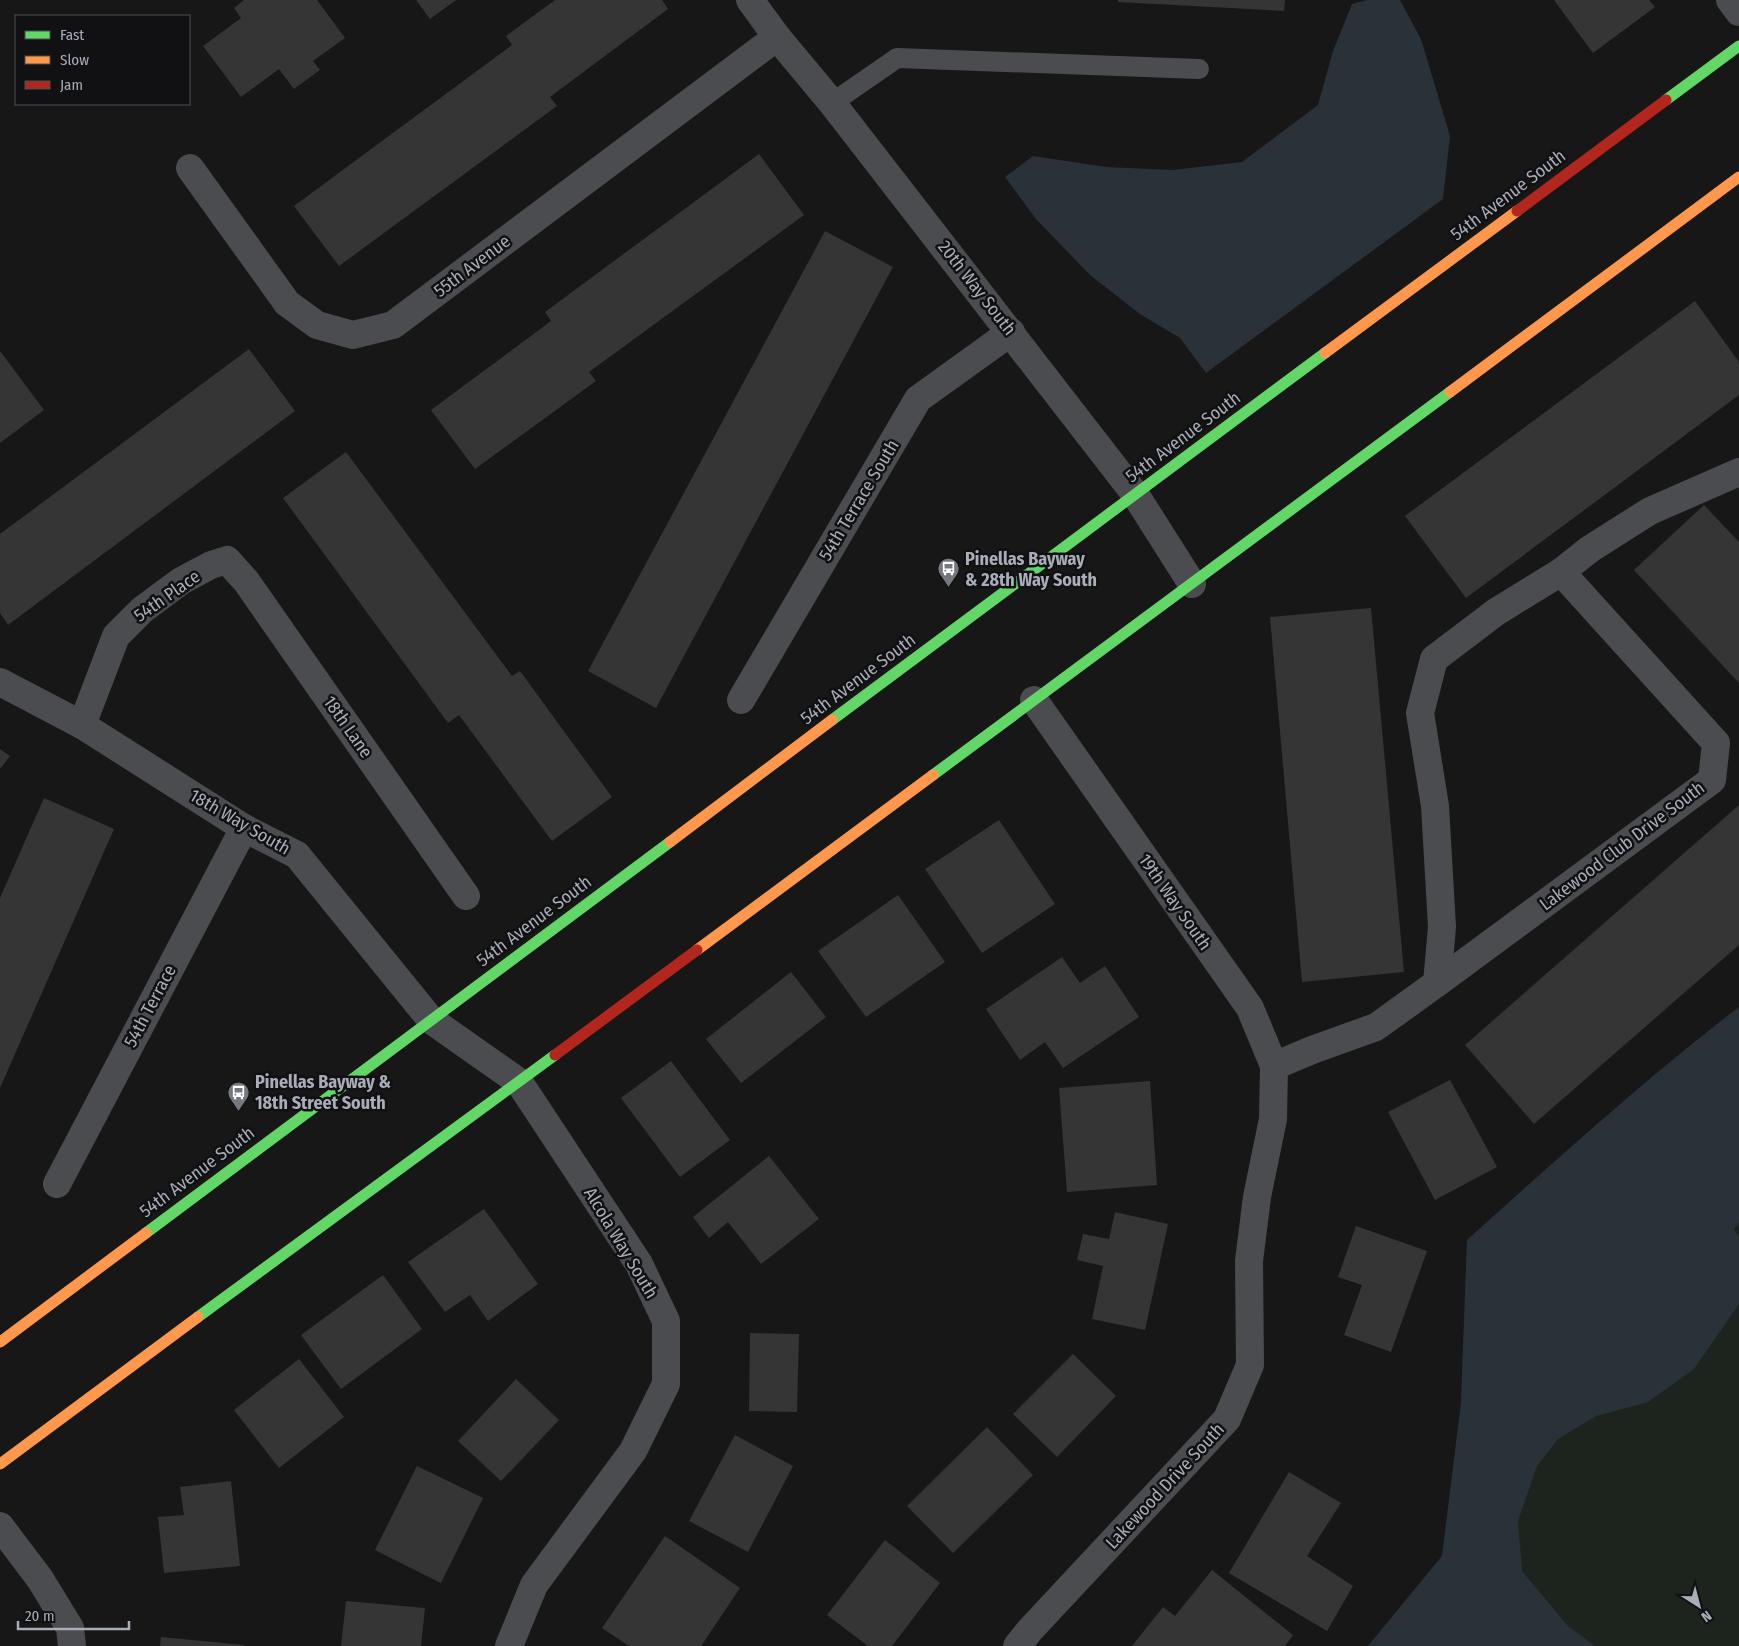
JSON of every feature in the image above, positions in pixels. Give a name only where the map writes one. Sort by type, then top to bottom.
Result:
[{"type":"main road","name":"54th Avenue South","points":[[0,1342],[1135,494],[1739,46]]},
{"type":"main road","points":[[0,1464],[1192,584],[1739,177]]},
{"type":"street","name":"20th Way South","points":[[750,0],[777,37],[832,103],[1011,332],[1135,494],[1192,584]]},
{"type":"street","points":[[1730,0],[1739,12]]},
{"type":"street","name":"55th Avenue","points":[[190,168],[287,303],[317,325],[353,335],[393,325],[777,37]]},
{"type":"street","name":"54th Terrace South","points":[[741,700],[918,399],[1011,332]]},
{"type":"street","points":[[1437,983],[1442,927],[1435,815],[1420,714],[1434,659],[1496,612],[1560,572],[1590,549],[1650,511],[1739,472]]},
{"type":"street","name":"54th Place","points":[[82,725],[116,636],[142,610],[181,581],[211,565],[227,560]]},
{"type":"street","name":"18th Lane","points":[[227,560],[246,581],[466,896]]},
{"type":"street","name":"Lakewood Club Drive South","points":[[1274,1066],[1312,1050],[1376,1028],[1712,780],[1716,743],[1560,572]]},
{"type":"street","name":"18th Way South","points":[[0,682],[82,725],[244,828],[297,854],[431,1020],[519,1082]]},
{"type":"street","name":"19th Way South","points":[[1034,700],[1250,1008],[1274,1066],[1273,1119]]},
{"type":"street","name":"54th Terrace","points":[[57,1184],[244,828]]},
{"type":"street","name":"Alcola Way South","points":[[509,1646],[534,1585],[634,1451],[666,1384],[666,1321],[639,1264],[519,1082]]},
{"type":"street","name":"Lakewood Drive South","points":[[1017,1646],[1227,1419],[1250,1365],[1249,1261],[1256,1197],[1273,1119]]},
{"type":"street","points":[[0,1526],[40,1579],[70,1628],[72,1646]]},
{"type":"lane","points":[[832,103],[897,58],[1199,69]]},
{"type":"shaded area","points":[[1367,0],[1400,0],[1421,39],[1450,136],[1443,199],[1206,373],[1180,338],[1140,314],[1090,275],[1036,219],[1005,177],[1033,156],[1106,167],[1173,170],[1242,162],[1318,105],[1333,51],[1352,4]]},
{"type":"shaded area","points":[[1739,1007],[1739,1646],[1368,1646],[1442,1556],[1461,1403],[1467,1240],[1567,1150]]},
{"type":"shaded area","points":[[1739,1007],[1739,1222],[1734,1229],[1739,1238],[1739,1304],[1694,1369],[1648,1402],[1596,1416],[1558,1439],[1537,1466],[1518,1521],[1522,1571],[1568,1626],[1595,1646],[1368,1646],[1442,1556],[1461,1403],[1467,1240],[1567,1150]]},
{"type":"building","points":[[244,0],[317,0],[345,38],[313,61],[320,70],[294,89],[279,69],[241,97],[203,46],[241,18],[234,8]]},
{"type":"building","points":[[416,0],[456,0],[430,19]]},
{"type":"building","points":[[555,0],[662,0],[668,9],[550,97],[557,106],[339,266],[294,206],[512,45],[506,36]]},
{"type":"building","points":[[1118,0],[1285,0],[1284,11],[1118,2]]},
{"type":"building","points":[[1554,0],[1649,0],[1655,7],[1593,53]]},
{"type":"building","points":[[759,154],[804,215],[589,372],[596,381],[475,469],[431,410],[551,321],[545,312]]},
{"type":"building","points":[[825,231],[893,267],[656,708],[588,671]]},
{"type":"building","points":[[1695,301],[1739,362],[1739,395],[1466,598],[1405,516]]},
{"type":"building","points":[[249,349],[295,411],[8,625],[0,613],[0,534]]},
{"type":"building","points":[[0,351],[44,410],[0,443]]},
{"type":"building","points":[[346,452],[512,676],[520,671],[612,797],[552,841],[459,715],[448,723],[283,498]]},
{"type":"building","points":[[1704,505],[1739,542],[1739,683],[1634,570]]},
{"type":"building","points":[[1371,608],[1404,972],[1302,982],[1270,617]]},
{"type":"building","points":[[0,749],[10,756],[0,769]]},
{"type":"building","points":[[44,798],[114,829],[0,1088],[0,898]]},
{"type":"building","points":[[1739,805],[1739,945],[1534,1124],[1465,1045]]},
{"type":"building","points":[[999,820],[1055,904],[982,953],[925,869]]},
{"type":"building","points":[[898,895],[945,962],[866,1017],[818,951]]},
{"type":"building","points":[[1062,957],[1080,983],[1105,966],[1139,1017],[1063,1068],[1045,1042],[1020,1060],[986,1009]]},
{"type":"building","points":[[791,972],[826,1017],[741,1083],[706,1039]]},
{"type":"building","points":[[671,1061],[730,1140],[680,1177],[621,1098]]},
{"type":"building","points":[[1450,1080],[1497,1167],[1435,1200],[1388,1112]]},
{"type":"building","points":[[1150,1081],[1157,1185],[1067,1192],[1059,1088]]},
{"type":"building","points":[[769,1156],[819,1219],[761,1264],[728,1222],[709,1238],[693,1217]]},
{"type":"building","points":[[484,1209],[538,1284],[488,1321],[470,1295],[445,1312],[408,1262]]},
{"type":"building","points":[[1115,1212],[1168,1224],[1145,1330],[1092,1319],[1103,1266],[1077,1260],[1083,1234],[1109,1239]]},
{"type":"building","points":[[1356,1226],[1427,1251],[1391,1352],[1344,1335],[1362,1285],[1338,1277]]},
{"type":"building","points":[[383,1275],[422,1329],[341,1389],[301,1335]]},
{"type":"building","points":[[750,1333],[799,1334],[797,1412],[749,1411]]},
{"type":"building","points":[[1073,1354],[1116,1396],[1057,1457],[1013,1414]]},
{"type":"building","points":[[299,1359],[344,1417],[279,1468],[234,1410]]},
{"type":"building","points":[[516,1379],[559,1420],[501,1481],[458,1441]]},
{"type":"building","points":[[987,1427],[1033,1475],[953,1553],[907,1506]]},
{"type":"building","points":[[735,1435],[793,1466],[748,1552],[689,1521]]},
{"type":"building","points":[[417,1466],[483,1498],[441,1583],[375,1550]]},
{"type":"building","points":[[1289,1472],[1341,1503],[1307,1556],[1353,1586],[1327,1631],[1229,1573]]},
{"type":"building","points":[[231,1481],[240,1566],[164,1573],[158,1517],[184,1515],[180,1487]]},
{"type":"building","points":[[665,1536],[740,1588],[701,1646],[629,1646],[602,1628]]},
{"type":"building","points":[[885,1540],[940,1583],[892,1646],[868,1646],[827,1615]]},
{"type":"building","points":[[1212,1570],[1293,1635],[1285,1646],[1132,1646],[1163,1607],[1175,1616]]},
{"type":"building","points":[[346,1601],[425,1608],[421,1646],[341,1646]]},
{"type":"building","points":[[161,1637],[244,1645],[244,1646],[160,1646]]},
{"type":"traffic: fast","points":[[1666,100],[1739,46]]},
{"type":"traffic: fast","points":[[832,720],[1325,353]]},
{"type":"traffic: fast","points":[[933,775],[1450,392]]},
{"type":"traffic: fast","points":[[146,1233],[670,842]]},
{"type":"traffic: fast","points":[[198,1317],[555,1055]]},
{"type":"traffic: slow","points":[[1450,392],[1739,177]]},
{"type":"traffic: slow","points":[[1325,353],[1517,211]]},
{"type":"traffic: slow","points":[[670,842],[832,720]]},
{"type":"traffic: slow","points":[[697,950],[933,775]]},
{"type":"traffic: slow","points":[[0,1342],[146,1233]]},
{"type":"traffic: slow","points":[[0,1464],[198,1317]]},
{"type":"traffic: jam","points":[[1517,211],[1666,100]]},
{"type":"traffic: jam","points":[[555,1055],[697,950]]},
{"type":"place","name":"Pinellas Bayway & 28th Way South","points":[[949,588]]},
{"type":"place","name":"Pinellas Bayway & 18th Street South","points":[[239,1111]]}]
